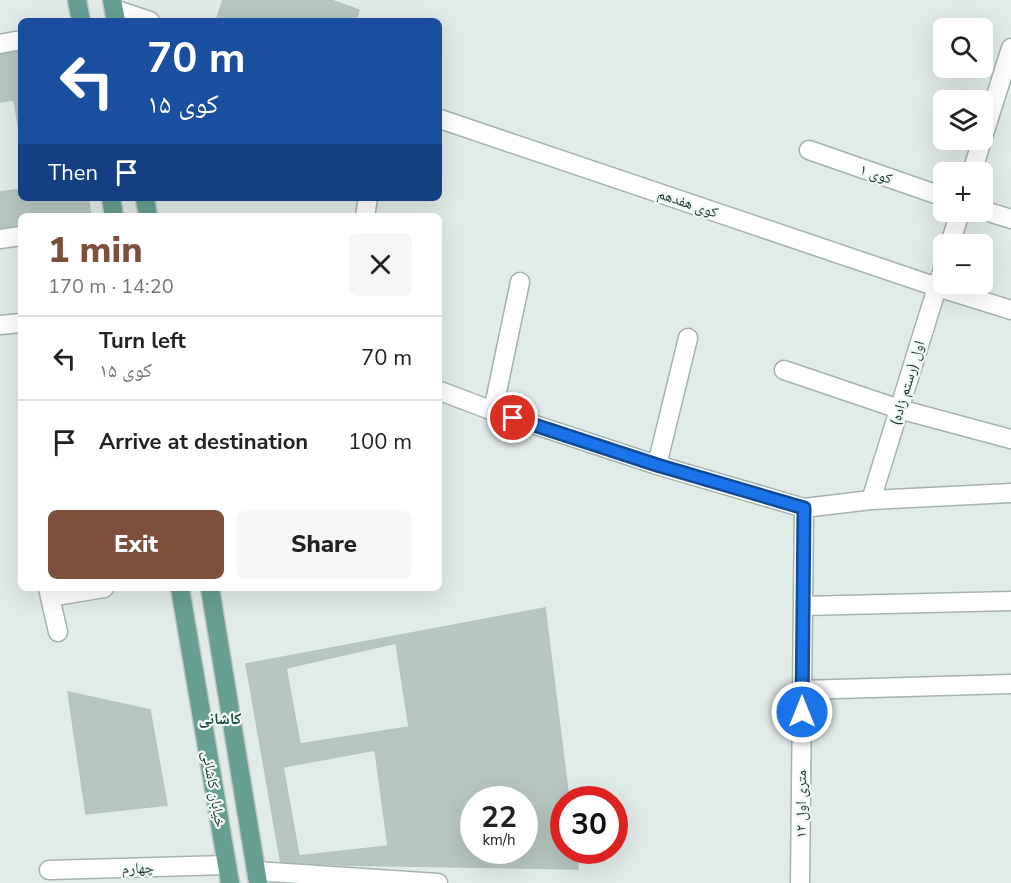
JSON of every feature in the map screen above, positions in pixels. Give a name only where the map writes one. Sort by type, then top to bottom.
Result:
[{"type":"main road","points":[[77,0],[80,18]]},
{"type":"main road","name":"خیابان کاشانی","points":[[181,591],[229,874]]},
{"type":"main road","name":"خیابان کاشانی","points":[[210,591],[257,877]]},
{"type":"street","points":[[114,10],[140,18]]},
{"type":"street","points":[[0,44],[18,41]]},
{"type":"street","points":[[975,162],[1011,48]]},
{"type":"street","name":"کوی هفدهم","points":[[442,120],[933,286]]},
{"type":"street","name":"کوی ۱","points":[[809,150],[933,193]]},
{"type":"street","points":[[993,213],[1011,219]]},
{"type":"street","points":[[0,239],[18,236]]},
{"type":"street","points":[[493,411],[520,282]]},
{"type":"street","name":"اول (رستم زاده)","points":[[871,500],[935,294]]},
{"type":"street","name":"کوی هفدهم","points":[[960,294],[1011,310]]},
{"type":"street","points":[[0,325],[18,323]]},
{"type":"street","points":[[657,465],[688,338]]},
{"type":"street","points":[[784,370],[899,409],[1011,439]]},
{"type":"street","points":[[442,392],[657,465],[804,508],[871,500],[1011,493]]},
{"type":"street","name":"۱۲ متری اول","points":[[800,883],[804,508]]},
{"type":"street","points":[[58,632],[49,593],[71,591]]},
{"type":"street","points":[[803,606],[1011,601]]},
{"type":"street","points":[[802,690],[1011,684]]},
{"type":"street","name":"چهارم","points":[[49,870],[229,874]]},
{"type":"street","points":[[257,877],[438,883]]},
{"type":"building","points":[[223,0],[331,0],[359,10],[357,18],[217,18]]},
{"type":"building","points":[[18,47],[18,124],[14,100],[0,102],[0,50]]},
{"type":"building","points":[[18,189],[18,201],[88,201],[90,213],[18,213],[18,227],[0,230],[0,192]]},
{"type":"building","points":[[545,608],[567,786],[550,786],[550,864],[577,864],[578,869],[281,864],[246,664]]},
{"type":"building","points":[[396,643],[409,727],[300,744],[286,668]]},
{"type":"building","points":[[68,692],[150,710],[167,805],[86,814]]},
{"type":"building","points":[[375,750],[388,846],[299,856],[283,767]]},
{"type":"district","name":"کاشانی","points":[[220,719]]},
{"type":"route","points":[[513,418],[657,465],[804,508],[802,712]]}]
